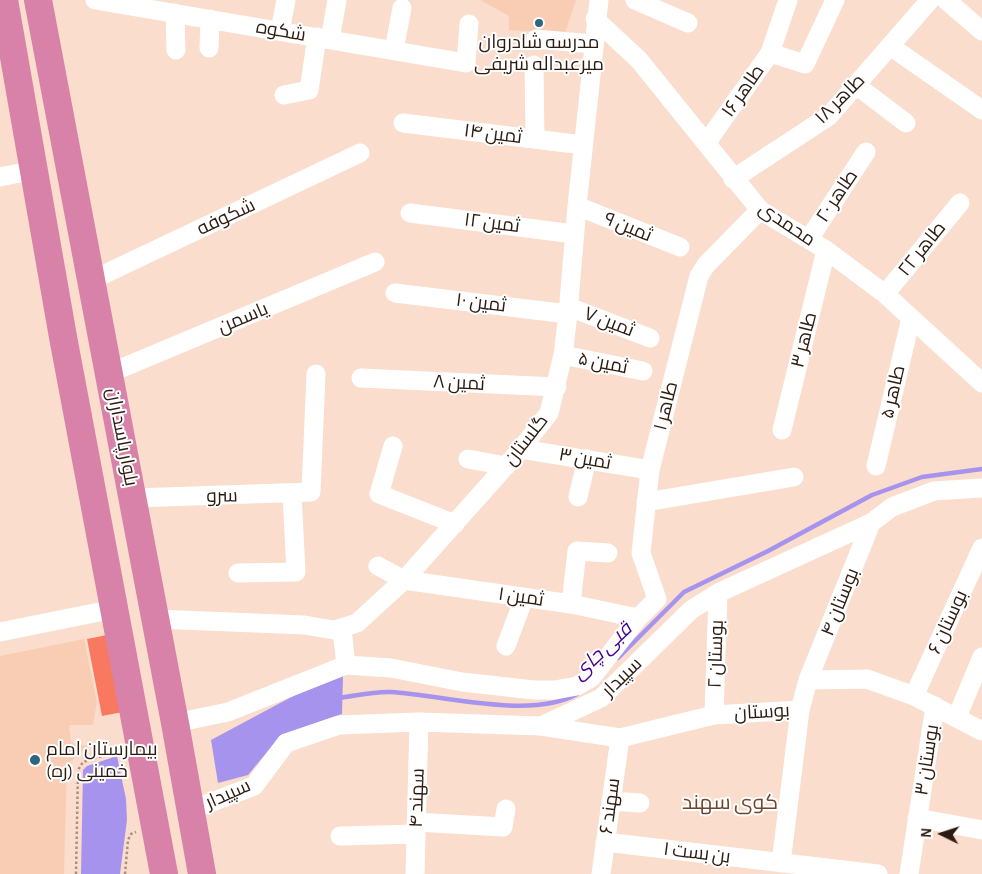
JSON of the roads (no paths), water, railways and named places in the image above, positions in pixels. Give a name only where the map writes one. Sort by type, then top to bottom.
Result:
[{"type":"highway","name":"بلوار پاسداران","points":[[4,0],[164,874]]},
{"type":"highway","name":"بلوار پاسداران","points":[[38,0],[176,723],[202,874]]},
{"type":"street","name":"شکوه","points":[[95,0],[175,14],[200,12],[280,31],[466,63],[469,24]]},
{"type":"street","points":[[280,31],[286,0]]},
{"type":"street","points":[[284,95],[309,90],[323,38],[337,0]]},
{"type":"street","name":"گلستان","points":[[342,629],[357,623],[404,580],[506,466],[549,413],[563,355],[576,206],[595,19],[599,0]]},
{"type":"street","points":[[635,0],[688,23]]},
{"type":"street","points":[[770,53],[788,0]]},
{"type":"street","name":"طاهر ۱۶","points":[[707,142],[770,53],[805,64],[834,0]]},
{"type":"street","name":"طاهر ۱۸","points":[[734,179],[829,116],[930,0]]},
{"type":"street","points":[[946,0],[982,31]]},
{"type":"street","points":[[394,50],[402,8]]},
{"type":"street","points":[[200,12],[210,48]]},
{"type":"street","points":[[175,14],[176,50]]},
{"type":"street","name":"محمدی","points":[[595,19],[639,60],[760,210],[826,250],[885,294],[982,383]]},
{"type":"street","points":[[536,39],[593,44]]},
{"type":"street","points":[[890,46],[982,110]]},
{"type":"street","points":[[534,66],[535,139]]},
{"type":"street","points":[[856,85],[906,123]]},
{"type":"street","name":"ثمین ۱۴","points":[[403,123],[583,145]]},
{"type":"street","name":"طاهر ۲۰","points":[[809,239],[866,152]]},
{"type":"street","name":"شکوفه","points":[[92,280],[360,153]]},
{"type":"street","points":[[0,177],[35,170]]},
{"type":"street","name":"طاهر ۲۲","points":[[885,294],[960,203]]},
{"type":"street","name":"ثمین ۹","points":[[576,206],[680,247]]},
{"type":"street","name":"طاهر ۱","points":[[638,618],[657,599],[641,553],[650,470],[699,276],[706,265],[760,210]]},
{"type":"street","name":"ثمین ۱۲","points":[[410,213],[574,234]]},
{"type":"street","name":"طاهر ۳","points":[[782,430],[826,250]]},
{"type":"street","name":"یاسمن","points":[[110,373],[375,262]]},
{"type":"street","name":"ثمین ۱۰","points":[[395,293],[568,310]]},
{"type":"street","name":"ثمین ۷","points":[[568,310],[650,338]]},
{"type":"street","name":"طاهر ۵","points":[[876,466],[911,318]]},
{"type":"street","name":"ثمین ۵","points":[[563,355],[643,371]]},
{"type":"street","points":[[238,573],[296,572],[302,493],[316,374]]},
{"type":"street","name":"ثمین ۸","points":[[361,378],[556,388]]},
{"type":"street","points":[[393,446],[380,494],[455,524]]},
{"type":"street","name":"ثمین ۳","points":[[521,448],[650,470]]},
{"type":"street","points":[[468,459],[506,466]]},
{"type":"street","points":[[578,497],[587,459]]},
{"type":"street","points":[[646,502],[794,477]]},
{"type":"street","name":"سپیدار","points":[[191,810],[254,786],[286,742],[339,725],[419,722],[541,726],[601,698],[691,610],[718,593],[871,523],[892,507],[934,491],[982,488]]},
{"type":"street","name":"سرو","points":[[133,498],[302,493]]},
{"type":"street","name":"بوستان ۴","points":[[808,680],[871,523]]},
{"type":"street","name":"بوستان ۶","points":[[914,696],[982,548]]},
{"type":"street","points":[[571,604],[577,551],[608,553]]},
{"type":"street","name":"ثمین ۱","points":[[378,566],[404,580],[571,604],[638,618]]},
{"type":"street","name":"بوستان ۲","points":[[714,715],[718,593]]},
{"type":"street","points":[[506,646],[524,598]]},
{"type":"street","points":[[0,632],[114,609]]},
{"type":"street","points":[[176,723],[228,712],[346,665],[390,668],[462,682],[534,690],[555,690],[577,686],[592,677],[638,618]]},
{"type":"street","points":[[156,619],[304,625],[322,629],[342,629],[346,665]]},
{"type":"street","points":[[957,717],[982,657]]},
{"type":"street","name":"بوستان","points":[[541,726],[620,738],[714,715],[800,710],[808,680],[867,679],[914,696],[982,731]]},
{"type":"street","name":"بوستان ۳","points":[[909,874],[935,706]]},
{"type":"street","points":[[781,864],[800,710]]},
{"type":"street","name":"سهند ۴","points":[[415,874],[419,722]]},
{"type":"street","name":"سهند ۶","points":[[601,874],[620,738]]},
{"type":"street","points":[[611,801],[640,803]]},
{"type":"street","points":[[340,836],[416,828],[504,827],[506,808]]},
{"type":"street","points":[[918,818],[982,830]]},
{"type":"street","name":"بن بست ۱","points":[[605,842],[878,874]]},
{"type":"waterway","name":"قبی چای","points":[[618,658],[684,592],[768,551],[872,495],[922,477],[982,469]]},
{"type":"waterway","name":"قبی چای","points":[[338,698],[391,692],[512,706],[558,702],[577,694]]},
{"type":"place","name":"مدرسه شادروان میرعبداله شریفی","points":[[539,23]]},
{"type":"place","name":"بیمارستان امام خمینی (ره)","points":[[35,760]]},
{"type":"district","name":"کوی سهند","points":[[730,803]]}]
